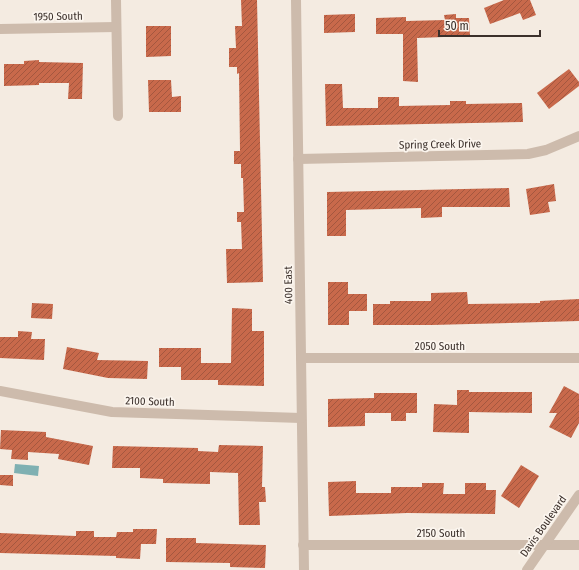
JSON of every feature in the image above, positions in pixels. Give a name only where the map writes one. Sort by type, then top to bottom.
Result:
[{"type":"street","points":[[116,0],[118,116]]},
{"type":"street","name":"400 East","points":[[296,0],[304,570]]},
{"type":"street","name":"1950 South","points":[[0,29],[116,27]]},
{"type":"street","name":"Spring Creek Drive","points":[[298,159],[528,154],[546,150],[579,136]]},
{"type":"street","name":"2050 South","points":[[300,358],[579,358]]},
{"type":"street","name":"2100 South","points":[[0,391],[112,412],[301,418]]},
{"type":"street","name":"Davis Boulevard","points":[[527,570],[579,495]]},
{"type":"street","name":"2150 South","points":[[303,545],[579,544]]},
{"type":"water","points":[[15,464],[39,466],[38,476],[14,473]]},
{"type":"building","points":[[241,0],[257,0],[263,282],[227,283],[226,249],[242,249],[241,222],[237,222],[237,212],[244,212],[241,164],[234,164],[234,151],[240,151],[239,73],[237,74],[237,67],[229,67],[229,48],[236,48],[235,26],[242,26]]},
{"type":"building","points":[[504,0],[530,0],[536,15],[523,20],[520,13],[490,24],[484,8]]},
{"type":"building","points":[[355,14],[355,32],[324,33],[324,15]]},
{"type":"building","points":[[456,14],[456,18],[469,18],[470,36],[417,38],[418,82],[403,81],[403,34],[376,34],[376,18],[406,17],[406,21],[445,20],[444,15]]},
{"type":"building","points":[[146,26],[171,26],[171,56],[146,57]]},
{"type":"building","points":[[39,60],[39,62],[83,63],[82,99],[68,99],[69,83],[39,83],[39,85],[4,86],[4,64],[24,64],[24,61]]},
{"type":"building","points":[[569,69],[579,82],[579,86],[549,109],[537,93]]},
{"type":"building","points":[[148,80],[171,80],[172,97],[181,96],[181,112],[149,112]]},
{"type":"building","points":[[325,84],[342,84],[343,108],[378,108],[378,97],[399,97],[399,106],[450,105],[450,101],[466,101],[466,104],[522,103],[523,122],[326,126]]},
{"type":"building","points":[[554,184],[556,201],[548,202],[550,212],[530,215],[526,189]]},
{"type":"building","points":[[509,188],[510,207],[442,207],[442,217],[421,218],[421,208],[346,210],[346,236],[327,236],[327,192]]},
{"type":"building","points":[[328,282],[348,282],[348,294],[367,294],[367,311],[349,311],[349,325],[328,325]]},
{"type":"building","points":[[467,292],[468,304],[540,303],[540,301],[579,299],[579,321],[373,325],[373,304],[390,304],[390,301],[431,301],[431,293]]},
{"type":"building","points":[[32,303],[53,304],[52,319],[31,318]]},
{"type":"building","points":[[232,308],[252,309],[252,331],[264,331],[264,386],[218,385],[218,380],[181,380],[181,367],[159,367],[159,348],[201,348],[201,363],[231,363]]},
{"type":"building","points":[[18,331],[32,332],[31,339],[45,339],[44,360],[0,358],[0,337],[18,337]]},
{"type":"building","points":[[67,347],[99,353],[97,360],[148,361],[147,379],[108,378],[63,369]]},
{"type":"building","points":[[564,386],[579,394],[579,423],[571,438],[549,427],[557,413],[549,413]]},
{"type":"building","points":[[457,390],[469,390],[469,392],[532,392],[532,413],[469,412],[469,433],[433,432],[434,404],[457,405]]},
{"type":"building","points":[[374,393],[417,393],[417,413],[406,413],[406,421],[391,421],[391,413],[365,413],[365,426],[328,427],[328,399],[374,398]]},
{"type":"building","points":[[1,430],[46,432],[46,437],[93,446],[89,465],[58,459],[59,454],[28,452],[28,460],[11,459],[12,450],[0,449]]},
{"type":"building","points":[[219,445],[263,446],[262,487],[265,487],[266,502],[259,502],[260,525],[239,525],[238,473],[210,472],[210,484],[163,483],[163,479],[140,478],[140,468],[112,468],[113,446],[198,448],[198,451],[218,452]]},
{"type":"building","points":[[521,465],[539,476],[519,508],[501,496]]},
{"type":"building","points":[[0,475],[13,475],[13,486],[0,485]]},
{"type":"building","points":[[356,481],[356,493],[391,493],[391,487],[422,487],[422,483],[444,483],[443,494],[465,494],[465,483],[486,483],[486,490],[496,490],[495,514],[407,513],[329,516],[328,482]]},
{"type":"building","points":[[133,529],[157,529],[156,544],[141,544],[140,559],[116,558],[116,556],[0,553],[0,533],[76,536],[76,531],[94,531],[94,537],[116,537],[117,532],[133,532]]},
{"type":"building","points":[[166,538],[196,538],[196,543],[266,545],[265,568],[230,567],[230,563],[166,562]]}]
